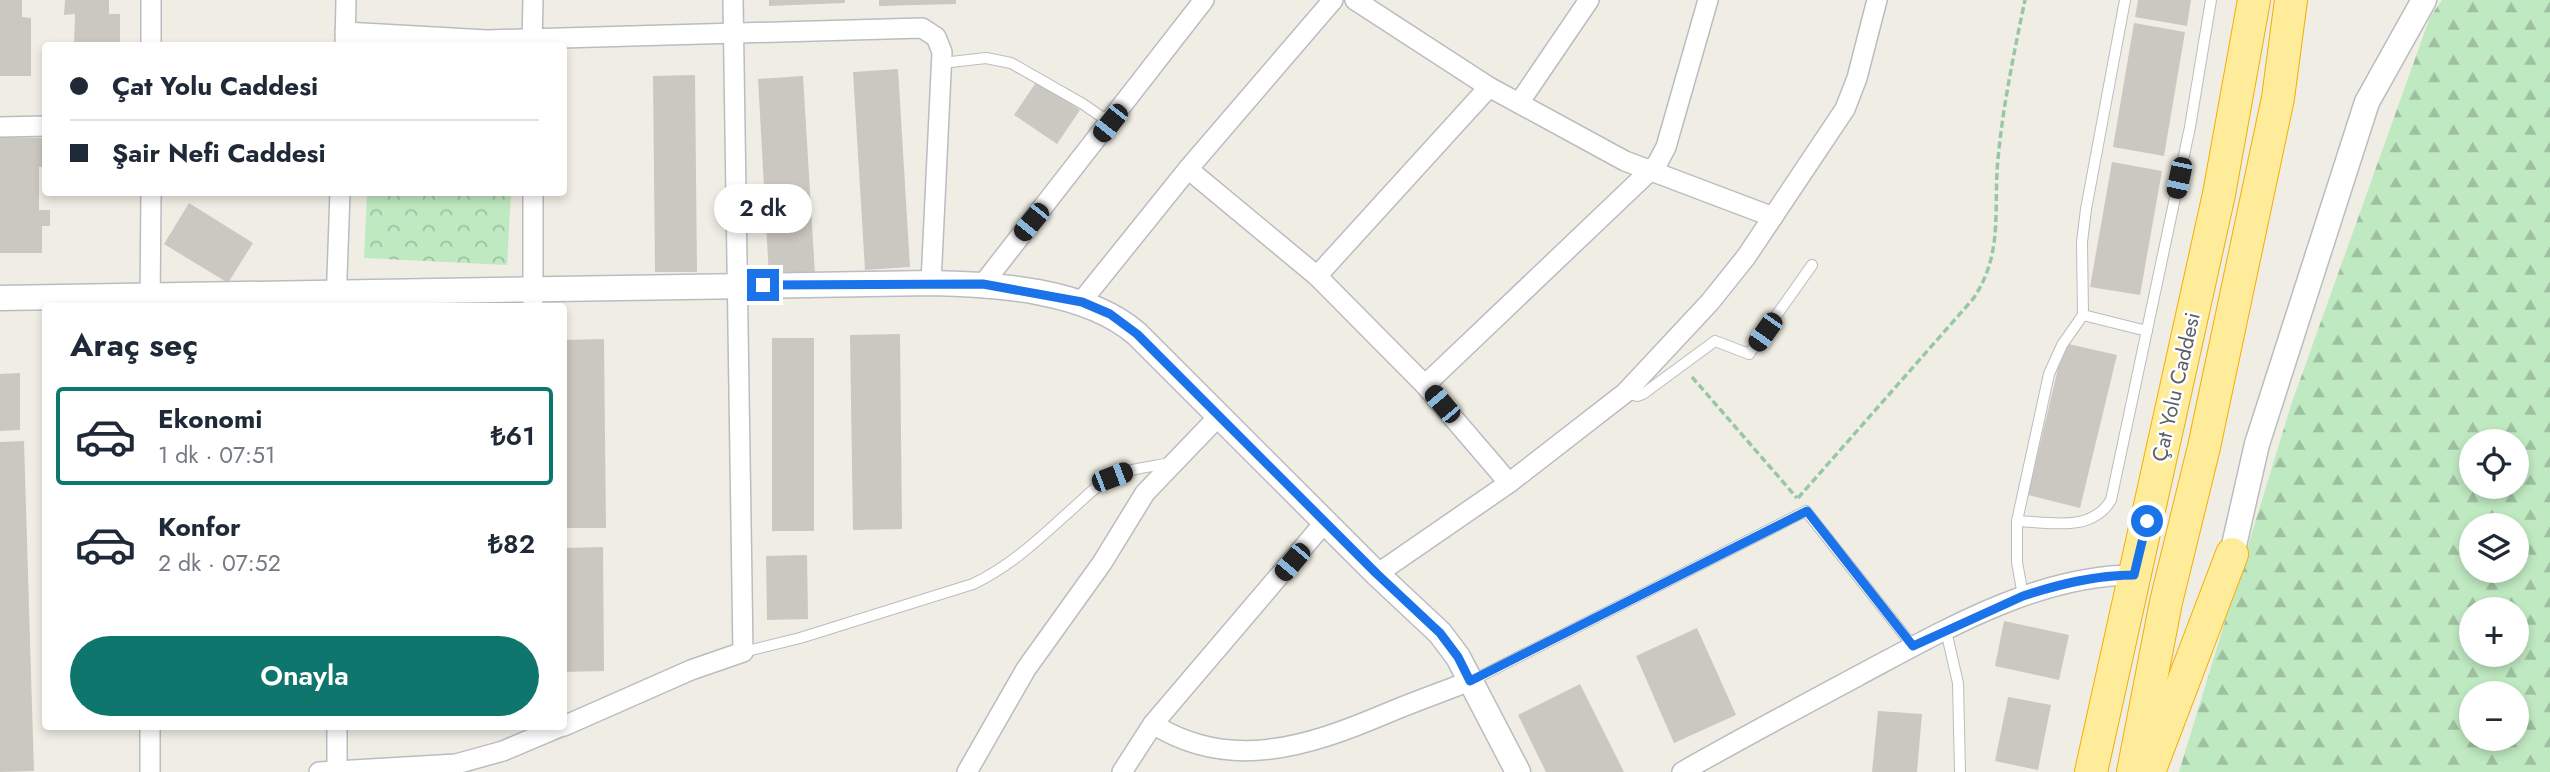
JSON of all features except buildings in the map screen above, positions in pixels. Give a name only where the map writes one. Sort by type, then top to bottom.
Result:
[{"type":"highway","name":"Çat Yolu Caddesi","points":[[2091,772],[2219,194],[2254,0]]},
{"type":"highway","name":"Çat Yolu Caddesi","points":[[2133,772],[2166,603],[2204,447],[2278,98],[2291,0]]},
{"type":"highway","points":[[2149,772],[2232,554]]},
{"type":"street","points":[[151,0],[151,42]]},
{"type":"street","points":[[346,0],[345,39],[532,42],[922,27],[940,44],[942,63],[931,283]]},
{"type":"street","points":[[532,42],[533,0]]},
{"type":"street","points":[[567,724],[691,670],[743,652],[733,0]]},
{"type":"street","points":[[983,284],[1205,0]]},
{"type":"street","points":[[1082,302],[1188,170],[1334,0]]},
{"type":"street","points":[[1355,0],[1489,87],[1625,162],[1773,217]]},
{"type":"street","points":[[1519,103],[1589,0]]},
{"type":"street","points":[[1425,384],[1657,164],[1666,147],[1708,0]]},
{"type":"street","points":[[1377,574],[1509,483],[1625,393],[1710,302],[1746,257],[1853,94],[1877,0]]},
{"type":"street","points":[[2232,554],[2258,444],[2367,102],[2424,0]]},
{"type":"street","points":[[1317,276],[1489,87]]},
{"type":"street","points":[[0,127],[42,126]]},
{"type":"street","points":[[1188,170],[1317,276],[1425,384],[1509,483]]},
{"type":"street","points":[[150,196],[150,301]]},
{"type":"street","points":[[336,299],[340,196]]},
{"type":"street","points":[[533,196],[533,299]]},
{"type":"street","points":[[0,298],[150,301],[533,299],[736,285],[931,283],[983,284],[1082,302],[1126,324],[1377,574],[1440,633],[1458,657],[1518,772]]},
{"type":"street","points":[[967,772],[1026,669],[1102,563],[1145,493],[1218,417]]},
{"type":"street","points":[[1122,772],[1153,724],[1325,522]]},
{"type":"street","points":[[1682,772],[1913,646],[2023,596],[2056,585],[2092,578],[2134,575]]},
{"type":"street","points":[[1153,724],[1184,744],[1211,753],[1264,755],[1328,738],[1470,681]]},
{"type":"street","points":[[150,730],[150,772]]},
{"type":"street","points":[[337,730],[337,772]]},
{"type":"street","points":[[319,772],[456,764],[503,751],[530,733]]},
{"type":"lane","points":[[2023,596],[2017,562],[2017,521],[2049,374],[2062,345],[2083,315],[2082,242],[2086,208],[2125,0]]},
{"type":"lane","points":[[2017,521],[2082,523],[2107,507],[2114,492],[2190,127],[2211,0]]},
{"type":"lane","points":[[942,63],[986,58],[1012,63],[1083,104],[1110,123]]},
{"type":"lane","points":[[1625,393],[1630,396],[1643,394],[1715,341],[1749,354],[1812,265]]},
{"type":"lane","points":[[2083,315],[2147,331]]},
{"type":"lane","points":[[743,652],[800,638],[973,584],[997,573],[1021,555],[1112,477],[1171,463]]},
{"type":"lane","points":[[1470,681],[1807,511],[1913,646]]},
{"type":"lane","points":[[1946,631],[1958,683],[1960,772]]},
{"type":"path","points":[[1797,498],[1973,299],[1983,284],[1994,252],[1997,161],[2012,59],[2025,0]]},
{"type":"path","points":[[1682,365],[1807,511]]},
{"type":"green space","points":[[2442,0],[2550,0],[2550,772],[2179,772],[2291,405],[2430,17]]},
{"type":"green space","points":[[367,196],[511,196],[507,265],[364,258]]},
{"type":"route","points":[[763,285],[983,284],[1082,302],[1110,314],[1137,334],[1377,574],[1440,633],[1458,657],[1470,681],[1807,511],[1913,646],[2040,590],[2092,578],[2134,575],[2147,521]]}]
